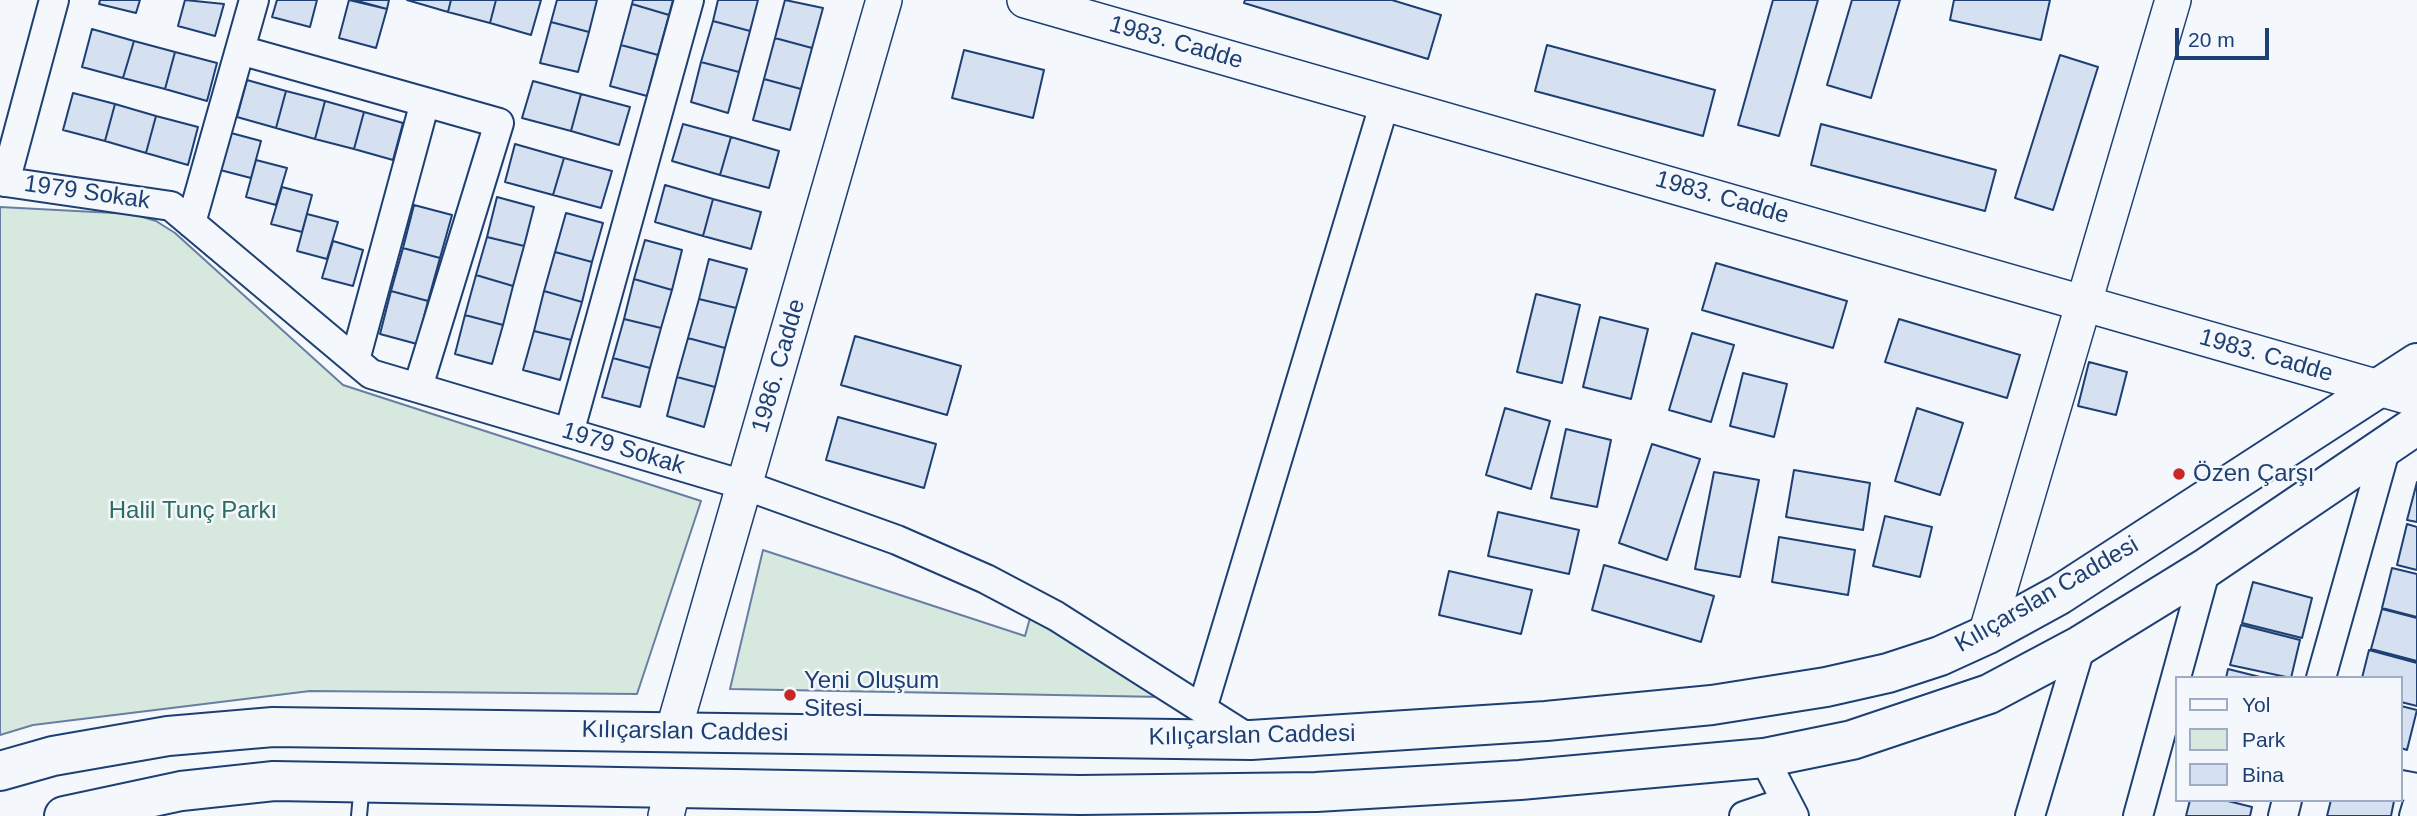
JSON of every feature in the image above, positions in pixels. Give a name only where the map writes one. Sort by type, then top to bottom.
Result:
[{"type":"main road","name":"Kılıçarslan Caddesi","points":[[0,771],[53,756],[168,736],[274,727],[1251,740],[1404,732],[1712,705],[1826,687],[1888,673],[1940,656],[1986,635],[2059,595],[2417,362]]},
{"type":"main road","points":[[64,816],[181,791],[274,781],[360,799],[1080,805],[1316,804],[1520,780],[1764,758],[1852,740],[1989,694],[2081,645],[2206,568],[2417,425]]},
{"type":"main road","points":[[669,802],[673,732]]},
{"type":"street","points":[[2,181],[54,0]]},
{"type":"street","points":[[191,222],[254,0]]},
{"type":"street","points":[[569,433],[689,0]]},
{"type":"street","name":"1986. Cadde","points":[[673,732],[884,0]]},
{"type":"street","name":"1983. Cadde","points":[[1025,0],[2417,400]]},
{"type":"street","points":[[1986,635],[2173,0]]},
{"type":"street","points":[[240,50],[499,123],[418,387]]},
{"type":"street","points":[[355,360],[425,102]]},
{"type":"street","points":[[1202,709],[1385,102]]},
{"type":"street","name":"1979 Sokak","points":[[2,181],[165,205],[191,222],[371,374],[744,485],[897,540],[986,579],[1056,616],[1251,740]]},
{"type":"street","points":[[2322,676],[2386,447]]},
{"type":"street","points":[[2182,676],[2206,568]]},
{"type":"street","points":[[2030,816],[2081,645]]},
{"type":"street","points":[[2138,816],[2169,736],[2176,704]]},
{"type":"street","points":[[1744,816],[1790,809],[1764,758]]},
{"type":"street","points":[[2414,816],[2417,806]]},
{"type":"green space","name":"Halil Tunç Parkı","points":[[0,207],[133,214],[156,221],[175,233],[343,385],[701,501],[637,694],[310,691],[33,725],[0,735]]},
{"type":"green space","points":[[763,550],[1025,636],[1030,618],[1163,697],[730,689]]},
{"type":"building","points":[[100,0],[140,0],[136,13],[99,4]]},
{"type":"building","points":[[185,0],[224,4],[215,36],[178,26]]},
{"type":"building","points":[[277,0],[317,0],[310,27],[272,17]]},
{"type":"building","points":[[349,0],[387,9],[376,48],[339,38]]},
{"type":"building","points":[[354,0],[389,0],[387,9]]},
{"type":"building","points":[[407,0],[451,0],[448,12]]},
{"type":"building","points":[[451,0],[496,0],[490,23],[448,12]]},
{"type":"building","points":[[496,0],[541,0],[531,35],[490,23]]},
{"type":"building","points":[[557,0],[597,0],[589,32],[551,22]]},
{"type":"building","points":[[633,0],[673,0],[669,15],[632,4]]},
{"type":"building","points":[[718,0],[758,0],[750,31],[713,21]]},
{"type":"building","points":[[785,0],[823,8],[812,48],[775,38]]},
{"type":"building","points":[[1245,0],[1392,0],[1441,15],[1428,59],[1244,3]]},
{"type":"building","points":[[1773,0],[1818,0],[1779,136],[1738,125]]},
{"type":"building","points":[[1852,0],[1900,0],[1871,98],[1827,85]]},
{"type":"building","points":[[1954,0],[2050,0],[2041,40],[1950,20]]},
{"type":"building","points":[[632,4],[669,15],[658,55],[621,45]]},
{"type":"building","points":[[713,21],[750,31],[739,72],[701,62]]},
{"type":"building","points":[[551,22],[589,32],[578,72],[540,63]]},
{"type":"building","points":[[92,29],[134,41],[123,78],[82,67]]},
{"type":"building","points":[[775,38],[812,48],[801,89],[764,79]]},
{"type":"building","points":[[134,41],[175,52],[165,89],[123,78]]},
{"type":"building","points":[[621,45],[658,55],[647,96],[610,86]]},
{"type":"building","points":[[1547,45],[1715,90],[1703,136],[1535,91]]},
{"type":"building","points":[[964,50],[1044,70],[1033,118],[952,98]]},
{"type":"building","points":[[175,52],[217,63],[207,101],[165,89]]},
{"type":"building","points":[[2060,55],[2098,67],[2053,210],[2015,198]]},
{"type":"building","points":[[701,62],[739,72],[728,113],[691,102]]},
{"type":"building","points":[[764,79],[801,89],[790,130],[753,120]]},
{"type":"building","points":[[247,80],[286,91],[276,128],[237,117]]},
{"type":"building","points":[[533,81],[581,94],[571,131],[522,118]]},
{"type":"building","points":[[286,91],[325,101],[315,139],[276,128]]},
{"type":"building","points":[[73,93],[115,104],[105,141],[63,130]]},
{"type":"building","points":[[581,94],[630,107],[619,145],[571,131]]},
{"type":"building","points":[[325,101],[364,112],[354,149],[315,139]]},
{"type":"building","points":[[115,104],[156,116],[146,153],[105,141]]},
{"type":"building","points":[[364,112],[403,123],[393,160],[354,149]]},
{"type":"building","points":[[156,116],[198,127],[188,165],[146,153]]},
{"type":"building","points":[[683,124],[731,137],[720,175],[672,161]]},
{"type":"building","points":[[1821,124],[1996,170],[1985,211],[1811,165]]},
{"type":"building","points":[[231,133],[261,141],[251,178],[220,170]]},
{"type":"building","points":[[731,137],[779,151],[769,188],[720,175]]},
{"type":"building","points":[[515,144],[564,158],[553,195],[505,182]]},
{"type":"building","points":[[564,158],[612,171],[601,208],[553,195]]},
{"type":"building","points":[[256,160],[287,168],[276,205],[246,197]]},
{"type":"building","points":[[665,185],[713,199],[703,236],[655,222]]},
{"type":"building","points":[[282,187],[312,195],[302,232],[271,224]]},
{"type":"building","points":[[497,197],[534,207],[524,246],[487,237]]},
{"type":"building","points":[[713,199],[761,212],[751,249],[703,236]]},
{"type":"building","points":[[414,205],[452,215],[440,258],[403,248]]},
{"type":"building","points":[[566,213],[603,223],[592,262],[555,252]]},
{"type":"building","points":[[307,214],[338,222],[327,259],[297,251]]},
{"type":"building","points":[[487,237],[524,246],[513,286],[476,275]]},
{"type":"building","points":[[645,240],[682,250],[672,290],[634,279]]},
{"type":"building","points":[[333,241],[363,250],[353,286],[322,278]]},
{"type":"building","points":[[403,248],[440,258],[428,301],[391,291]]},
{"type":"building","points":[[555,252],[592,262],[582,302],[544,291]]},
{"type":"building","points":[[709,259],[747,269],[736,308],[699,299]]},
{"type":"building","points":[[1716,263],[1847,301],[1833,348],[1702,310]]},
{"type":"building","points":[[476,275],[513,286],[503,325],[465,315]]},
{"type":"building","points":[[634,279],[672,290],[661,328],[624,319]]},
{"type":"building","points":[[391,291],[428,301],[417,344],[380,334]]},
{"type":"building","points":[[544,291],[582,302],[571,340],[534,331]]},
{"type":"building","points":[[1536,294],[1580,305],[1562,383],[1517,372]]},
{"type":"building","points":[[699,299],[736,308],[725,348],[688,338]]},
{"type":"building","points":[[465,315],[503,325],[492,364],[455,354]]},
{"type":"building","points":[[1600,317],[1648,329],[1631,399],[1583,387]]},
{"type":"building","points":[[624,319],[661,328],[650,368],[613,358]]},
{"type":"building","points":[[1899,319],[2020,355],[2007,398],[1885,362]]},
{"type":"building","points":[[534,331],[571,340],[560,380],[523,370]]},
{"type":"building","points":[[1692,333],[1734,345],[1711,422],[1669,410]]},
{"type":"building","points":[[855,336],[961,366],[947,415],[841,385]]},
{"type":"building","points":[[688,338],[725,348],[715,387],[677,377]]},
{"type":"building","points":[[613,358],[650,368],[640,407],[602,397]]},
{"type":"building","points":[[2089,362],[2127,372],[2116,415],[2078,406]]},
{"type":"building","points":[[1743,373],[1787,384],[1774,437],[1730,426]]},
{"type":"building","points":[[677,377],[715,387],[704,427],[667,416]]},
{"type":"building","points":[[1505,408],[1550,421],[1531,489],[1486,475]]},
{"type":"building","points":[[1917,408],[1963,423],[1940,495],[1895,481]]},
{"type":"building","points":[[838,417],[936,444],[924,488],[826,460]]},
{"type":"building","points":[[1566,429],[1611,440],[1597,507],[1551,498]]},
{"type":"building","points":[[1652,444],[1700,459],[1667,560],[1619,543]]},
{"type":"building","points":[[1794,470],[1870,483],[1863,530],[1786,517]]},
{"type":"building","points":[[1714,472],[1759,480],[1740,577],[1695,569]]},
{"type":"building","points":[[2417,482],[2417,522],[2407,520]]},
{"type":"building","points":[[1498,512],[1579,530],[1569,574],[1488,556]]},
{"type":"building","points":[[1885,516],[1932,527],[1920,577],[1873,566]]},
{"type":"building","points":[[2407,524],[2417,527],[2417,570],[2397,565]]},
{"type":"building","points":[[1779,537],[1855,550],[1848,595],[1772,582]]},
{"type":"building","points":[[1604,565],[1714,596],[1701,642],[1592,610]]},
{"type":"building","points":[[2392,568],[2417,574],[2417,617],[2382,608]]},
{"type":"building","points":[[1449,571],[1532,590],[1521,634],[1439,615]]},
{"type":"building","points":[[2253,582],[2312,598],[2302,638],[2242,623]]},
{"type":"building","points":[[2382,609],[2417,618],[2417,661],[2371,649]]},
{"type":"building","points":[[2241,625],[2300,640],[2291,676],[2230,665]]},
{"type":"building","points":[[2369,650],[2417,663],[2417,706],[2403,702],[2403,676],[2362,676]]},
{"type":"building","points":[[2228,669],[2256,676],[2226,676]]},
{"type":"building","points":[[2403,706],[2417,710],[2407,750],[2403,749]]},
{"type":"building","points":[[2190,802],[2232,802],[2252,807],[2250,816],[2186,816]]},
{"type":"building","points":[[2330,802],[2394,802],[2391,816],[2327,816]]},
{"type":"place","name":"Özen Çarşı","points":[[2179,474]]},
{"type":"place","name":"Yeni Oluşum Sitesi","points":[[790,695]]}]
